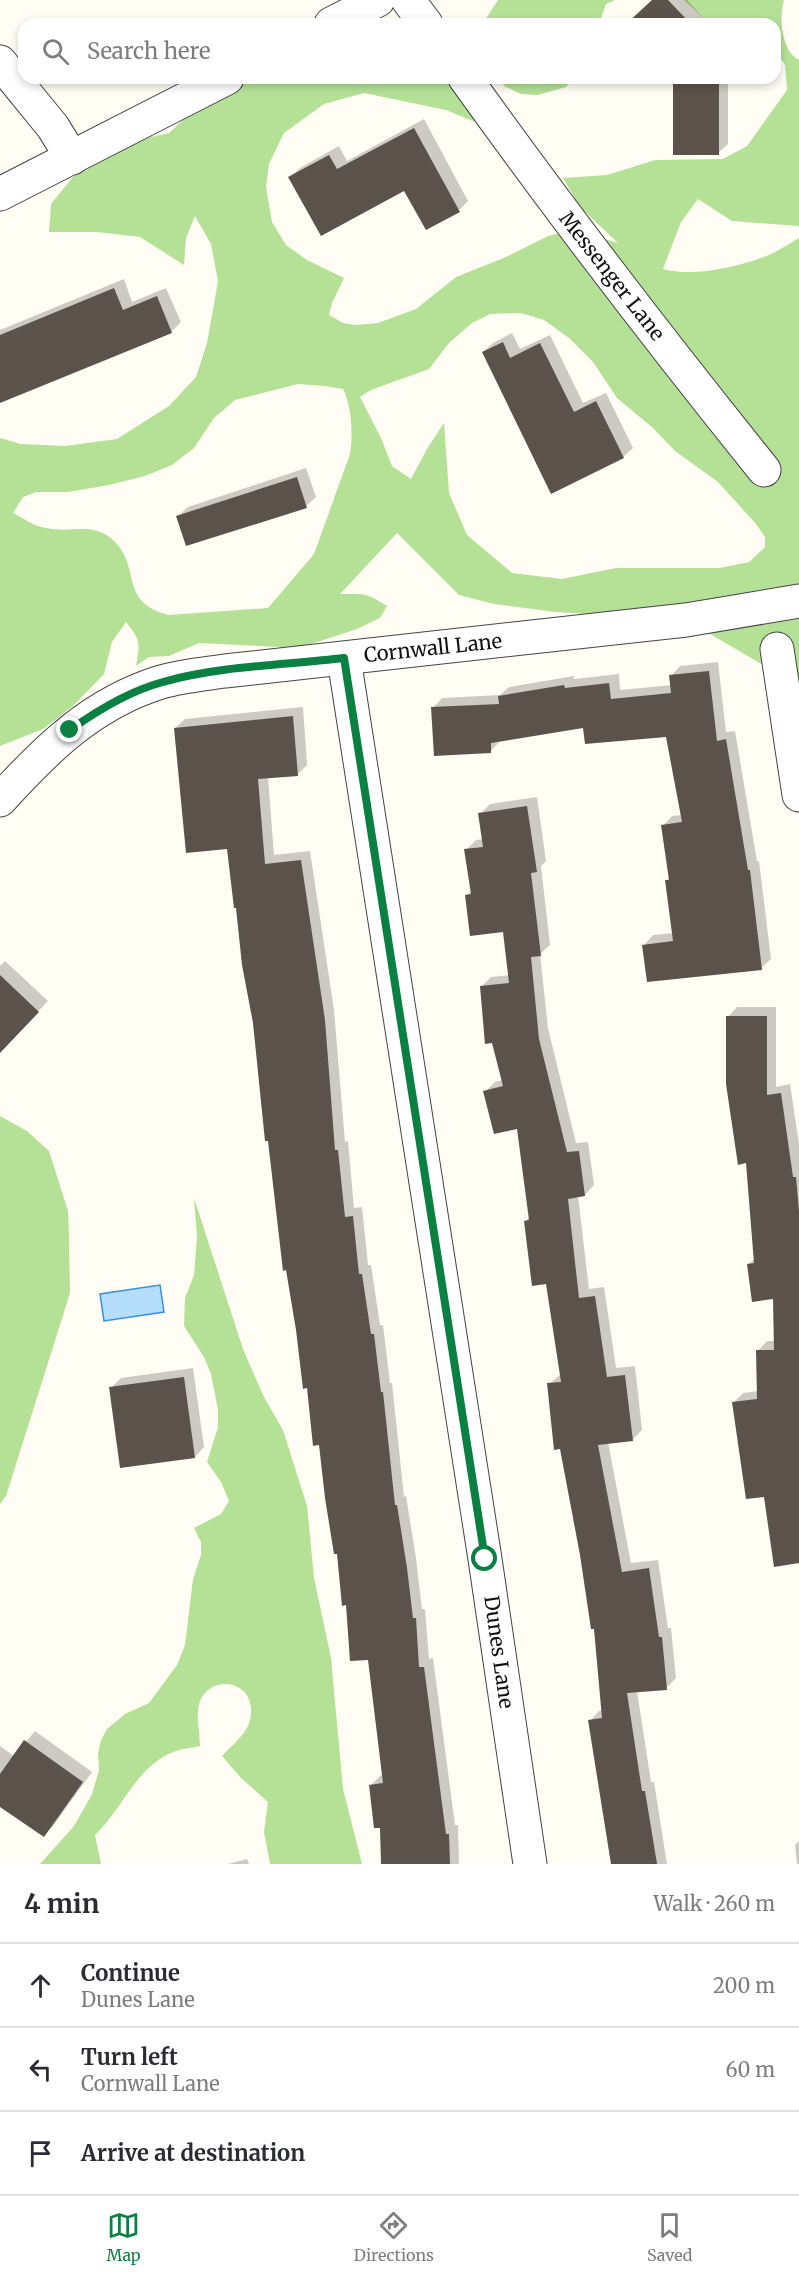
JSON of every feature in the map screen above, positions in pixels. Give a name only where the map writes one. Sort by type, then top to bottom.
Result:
[{"type":"street","points":[[343,18],[378,0]]},
{"type":"street","points":[[408,0],[422,18]]},
{"type":"street","points":[[0,62],[53,127],[72,158]]},
{"type":"street","points":[[0,194],[215,84]]},
{"type":"street","name":"Messenger Lane","points":[[469,84],[547,192],[764,470]]},
{"type":"street","name":"Cornwall Lane","points":[[0,800],[70,730],[94,712],[164,682],[193,676],[344,658],[686,620],[799,601]]},
{"type":"street","points":[[777,649],[799,795]]},
{"type":"street","name":"Dunes Lane","points":[[344,658],[485,1559],[530,1864]]},
{"type":"green space","points":[[498,0],[615,0],[606,4],[601,18],[486,18]]},
{"type":"green space","points":[[684,0],[784,0],[782,24],[785,41],[788,49],[799,60],[799,226],[732,221],[698,199],[681,222],[663,269],[700,272],[725,268],[766,256],[799,238],[799,686],[686,620],[556,612],[494,604],[459,595],[397,533],[340,594],[365,595],[380,601],[387,606],[380,618],[357,629],[299,648],[199,643],[169,656],[149,657],[136,666],[138,642],[126,622],[112,642],[104,674],[73,706],[43,729],[0,746],[0,438],[21,444],[65,446],[117,439],[169,406],[196,377],[207,343],[218,281],[211,244],[195,216],[186,238],[184,265],[140,237],[97,232],[49,232],[51,204],[77,172],[110,146],[169,133],[222,84],[467,84],[487,127],[446,110],[364,93],[324,104],[284,133],[269,164],[266,187],[272,222],[286,245],[307,260],[344,278],[329,315],[343,323],[356,325],[378,323],[416,309],[456,277],[506,257],[548,236],[574,230],[618,243],[580,207],[563,178],[607,175],[655,160],[723,159],[747,146],[787,90],[785,65],[781,59],[781,18],[704,18]],"holes":[[[521,313],[544,320],[569,338],[593,362],[617,398],[653,428],[675,451],[718,482],[756,524],[765,537],[765,547],[749,562],[719,568],[616,568],[562,579],[512,573],[467,535],[449,493],[444,423],[411,479],[392,466],[381,438],[360,397],[371,390],[429,369],[449,343],[472,323],[490,314]],[[298,384],[343,389],[346,396],[351,421],[350,454],[314,554],[268,608],[169,615],[143,602],[133,584],[123,552],[107,535],[91,529],[42,527],[13,513],[23,497],[36,492],[68,492],[109,485],[145,476],[172,465],[194,448],[214,418],[235,400]]]},
{"type":"green space","points":[[503,84],[569,84],[566,87],[538,95],[521,94]]},
{"type":"green space","points":[[0,1116],[27,1131],[49,1151],[68,1211],[70,1293],[6,1496],[0,1504]]},
{"type":"green space","points":[[194,1198],[243,1349],[264,1397],[283,1430],[307,1506],[314,1578],[331,1658],[343,1789],[362,1864],[270,1864],[264,1832],[268,1802],[241,1778],[222,1756],[246,1730],[251,1707],[248,1696],[241,1689],[223,1684],[214,1686],[200,1701],[198,1718],[200,1746],[176,1751],[162,1757],[151,1766],[95,1835],[101,1864],[40,1864],[74,1826],[92,1794],[99,1770],[98,1753],[101,1740],[107,1729],[125,1714],[149,1703],[177,1665],[185,1645],[193,1579],[201,1555],[201,1542],[194,1528],[221,1514],[229,1501],[221,1482],[207,1462],[218,1427],[218,1410],[211,1374],[204,1357],[184,1326],[185,1298],[194,1275],[197,1237]]},
{"type":"water","points":[[160,1285],[164,1312],[104,1321],[100,1294]]},
{"type":"building","points":[[652,0],[668,0],[685,18],[632,18]]},
{"type":"building","points":[[673,84],[719,84],[719,155],[673,155]]},
{"type":"building","points":[[414,128],[460,212],[426,230],[404,191],[321,236],[288,177],[329,155],[337,169]]},
{"type":"building","points":[[114,288],[123,310],[157,296],[172,333],[0,403],[0,335]]},
{"type":"building","points":[[503,342],[510,358],[540,343],[574,412],[596,401],[624,458],[551,494],[482,352]]},
{"type":"building","points":[[297,477],[307,508],[186,546],[176,516]]},
{"type":"building","points":[[709,671],[717,741],[726,739],[748,870],[750,870],[762,970],[647,982],[642,945],[673,941],[665,880],[669,880],[661,825],[682,822],[666,737],[585,744],[583,728],[491,743],[491,753],[434,756],[431,707],[499,704],[498,696],[564,685],[565,688],[609,683],[611,699],[671,693],[669,675]]},
{"type":"building","points":[[293,716],[298,776],[258,779],[265,864],[301,860],[325,1020],[335,1150],[338,1150],[345,1217],[353,1216],[359,1274],[362,1274],[371,1334],[374,1334],[381,1392],[383,1392],[395,1505],[397,1505],[413,1618],[416,1618],[419,1667],[424,1667],[446,1834],[449,1834],[450,1864],[381,1864],[380,1828],[374,1828],[369,1785],[383,1783],[368,1660],[350,1661],[346,1605],[342,1606],[337,1554],[334,1554],[319,1445],[313,1446],[307,1388],[303,1389],[286,1270],[283,1271],[268,1141],[265,1141],[253,1023],[242,965],[227,849],[186,853],[174,728]]},
{"type":"building","points":[[527,806],[537,872],[531,873],[541,956],[531,957],[539,1039],[567,1152],[579,1151],[585,1196],[568,1199],[579,1298],[595,1296],[607,1377],[625,1375],[633,1441],[598,1445],[622,1572],[649,1568],[659,1637],[662,1637],[667,1690],[627,1693],[642,1791],[645,1791],[657,1864],[611,1864],[588,1720],[602,1718],[594,1629],[591,1629],[560,1449],[554,1450],[547,1383],[561,1382],[546,1284],[532,1286],[524,1221],[529,1220],[517,1129],[494,1134],[483,1091],[503,1086],[492,1043],[485,1044],[480,986],[509,983],[503,932],[470,936],[465,895],[471,894],[464,849],[483,847],[478,813]]},
{"type":"building","points":[[0,975],[39,1012],[0,1053]]},
{"type":"building","points":[[726,1016],[767,1016],[767,1095],[781,1093],[793,1177],[796,1177],[799,1211],[799,1563],[774,1567],[764,1497],[746,1499],[732,1402],[757,1399],[756,1350],[774,1350],[773,1299],[752,1302],[747,1264],[754,1263],[746,1163],[738,1165],[726,1084]]},
{"type":"building","points":[[184,1377],[195,1458],[120,1468],[109,1387]]},
{"type":"building","points":[[24,1740],[83,1782],[44,1837],[0,1807],[0,1774]]},
{"type":"route","points":[[70,730],[94,712],[164,682],[225,671],[344,658],[485,1559]]}]
